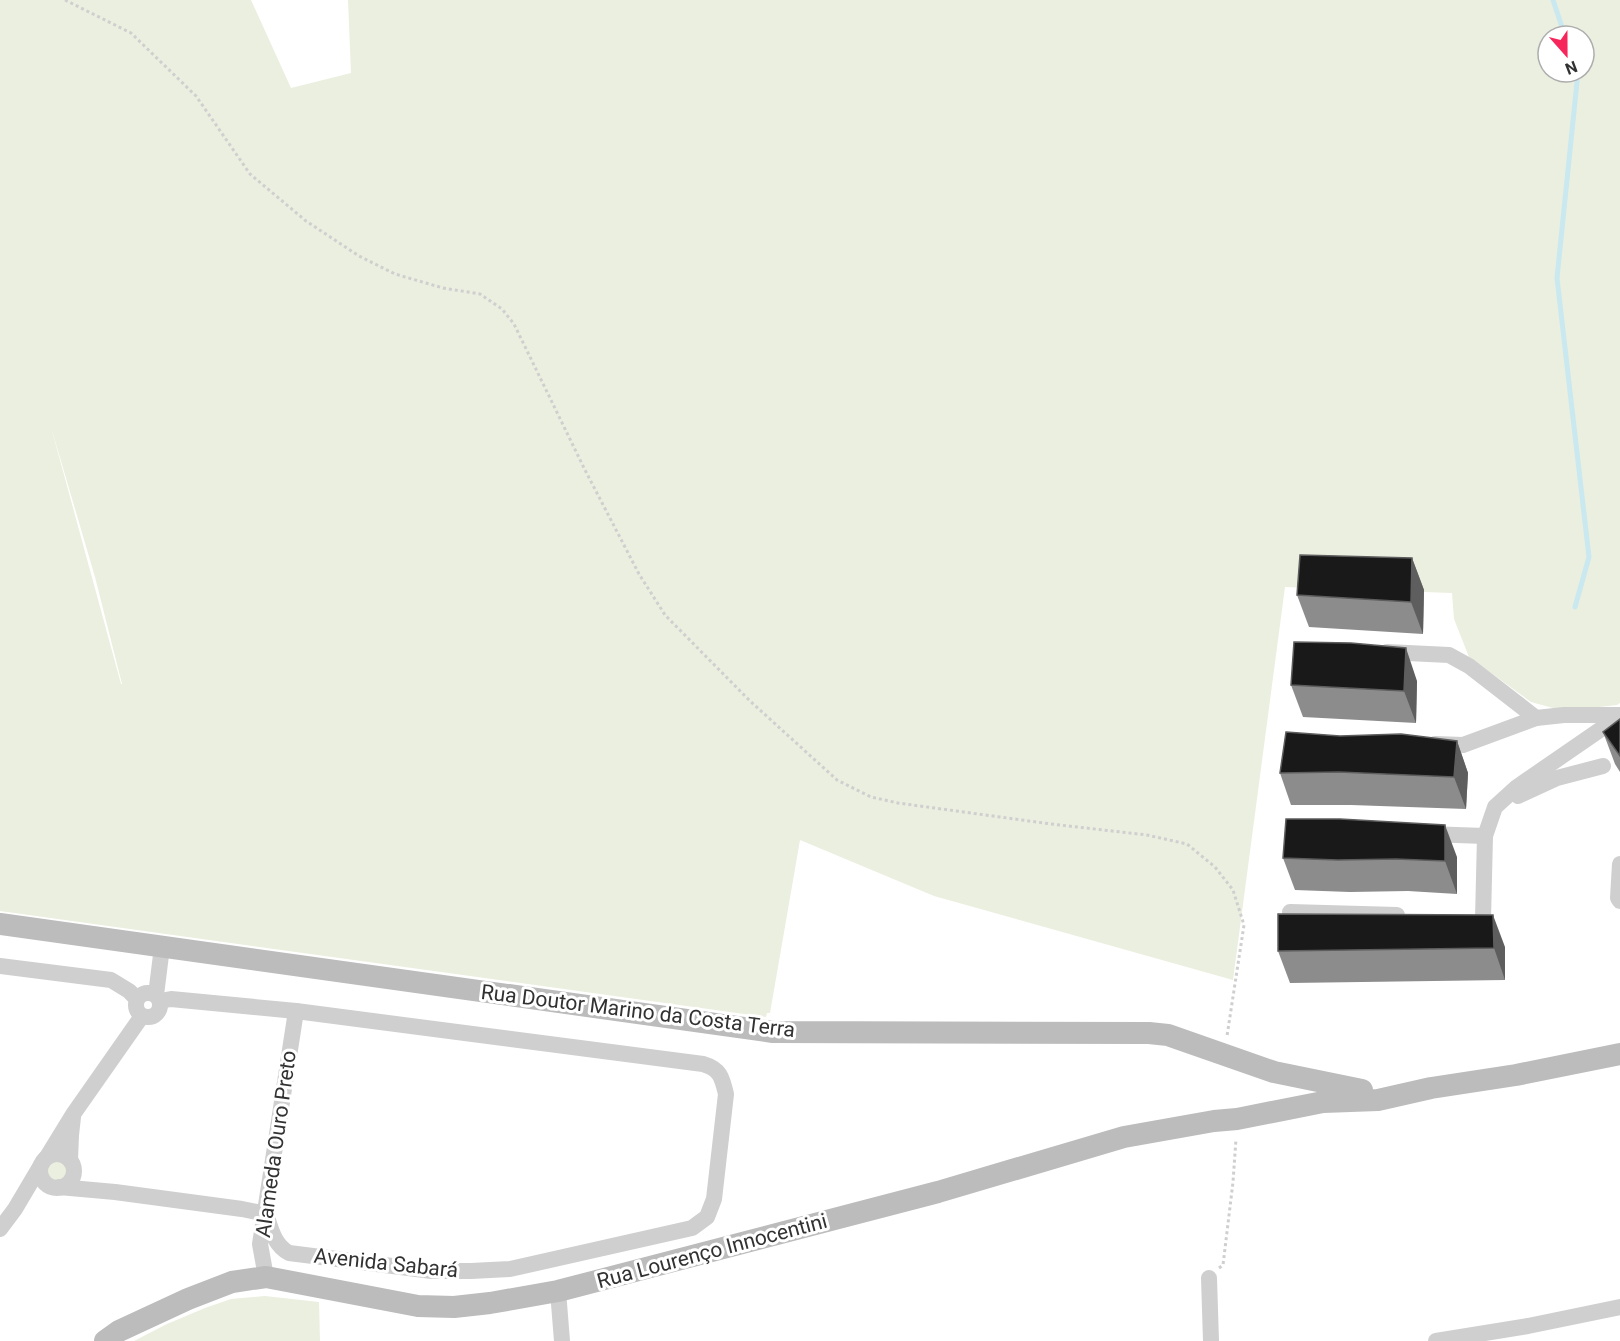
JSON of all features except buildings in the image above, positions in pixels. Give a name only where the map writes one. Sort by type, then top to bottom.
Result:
[{"type":"main road","name":"Rua Doutor Marino da Costa Terra","points":[[0,924],[772,1032],[1133,1032],[1168,1035],[1274,1072],[1362,1090]]},
{"type":"main road","name":"Rua Lourenço Innocentini","points":[[105,1341],[119,1331],[188,1299],[232,1282],[266,1277],[418,1306],[454,1307],[558,1291],[938,1192],[1124,1137],[1237,1119],[1323,1102],[1378,1100],[1431,1088],[1516,1075],[1620,1054]]},
{"type":"main road","name":"Rua Doutor Marino da Costa Terra","points":[[1274,1072],[1295,1088],[1323,1102]]},
{"type":"main road","name":"Rua Lourenço Innocentini","points":[[1323,1102],[1362,1090],[1395,1087],[1431,1088]]},
{"type":"street","points":[[1366,651],[1449,655],[1468,666],[1536,718]]},
{"type":"street","points":[[1418,743],[1463,745],[1536,718],[1564,715],[1620,716]]},
{"type":"street","points":[[1483,918],[1485,836],[1495,807],[1517,786],[1620,716]]},
{"type":"street","points":[[1495,807],[1557,778],[1603,766]]},
{"type":"street","points":[[1407,834],[1485,836]]},
{"type":"street","points":[[1620,864],[1618,898],[1620,901]]},
{"type":"street","points":[[1290,912],[1416,916]]},
{"type":"street","points":[[162,947],[158,998],[161,1005],[158,1013],[150,1017],[142,1016],[136,1007],[137,999],[148,993],[158,998],[296,1011]]},
{"type":"street","points":[[0,966],[111,980],[137,999]]},
{"type":"street","name":"Avenida Sabará","points":[[266,1214],[275,1240],[282,1249],[289,1253],[432,1271],[471,1271],[510,1269],[692,1228],[707,1217],[714,1199],[726,1094],[719,1074],[712,1067],[296,1011]]},
{"type":"street","name":"Alameda Ouro Preto","points":[[266,1277],[260,1244],[296,1011]]},
{"type":"street","points":[[0,1229],[15,1209],[74,1113],[142,1016]]},
{"type":"street","points":[[15,1209],[55,1187],[64,1186],[72,1178],[71,1135],[74,1113]]},
{"type":"street","points":[[115,1192],[72,1164],[62,1154],[57,1154],[44,1161],[40,1176],[47,1185],[55,1187],[115,1192],[266,1214]]},
{"type":"street","points":[[1209,1278],[1211,1341]]},
{"type":"street","points":[[558,1291],[562,1341]]},
{"type":"street","points":[[1445,1340],[1525,1333],[1620,1307]]},
{"type":"path","points":[[65,0],[131,33],[196,96],[250,174],[306,221],[359,256],[395,274],[443,288],[480,294],[502,309],[514,324],[585,470],[639,574],[664,615],[750,701],[837,780],[871,797],[898,802],[1147,835],[1187,844],[1215,867],[1233,890],[1244,925],[1224,1055]]},
{"type":"path","points":[[1209,1278],[1222,1265],[1233,1182],[1237,1119]]},
{"type":"green space","points":[[0,0],[251,0],[291,88],[351,73],[348,0],[1620,0],[1620,703],[1564,711],[1531,702],[1469,657],[1454,619],[1452,593],[1285,587],[1233,980],[934,896],[800,840],[770,1013],[767,1013],[766,1017],[0,911]],"holes":[[[51,427],[95,577],[122,684]]]},
{"type":"green space","points":[[56,1159],[61,1160],[67,1166],[67,1176],[61,1182],[56,1183],[51,1182],[45,1176],[44,1171],[45,1166],[51,1160]]},
{"type":"green space","points":[[265,1296],[319,1302],[320,1341],[134,1341],[167,1324],[231,1299]]},
{"type":"waterway","points":[[1553,0],[1561,24]]},
{"type":"waterway","points":[[1575,607],[1589,557],[1557,278],[1577,84]]}]
